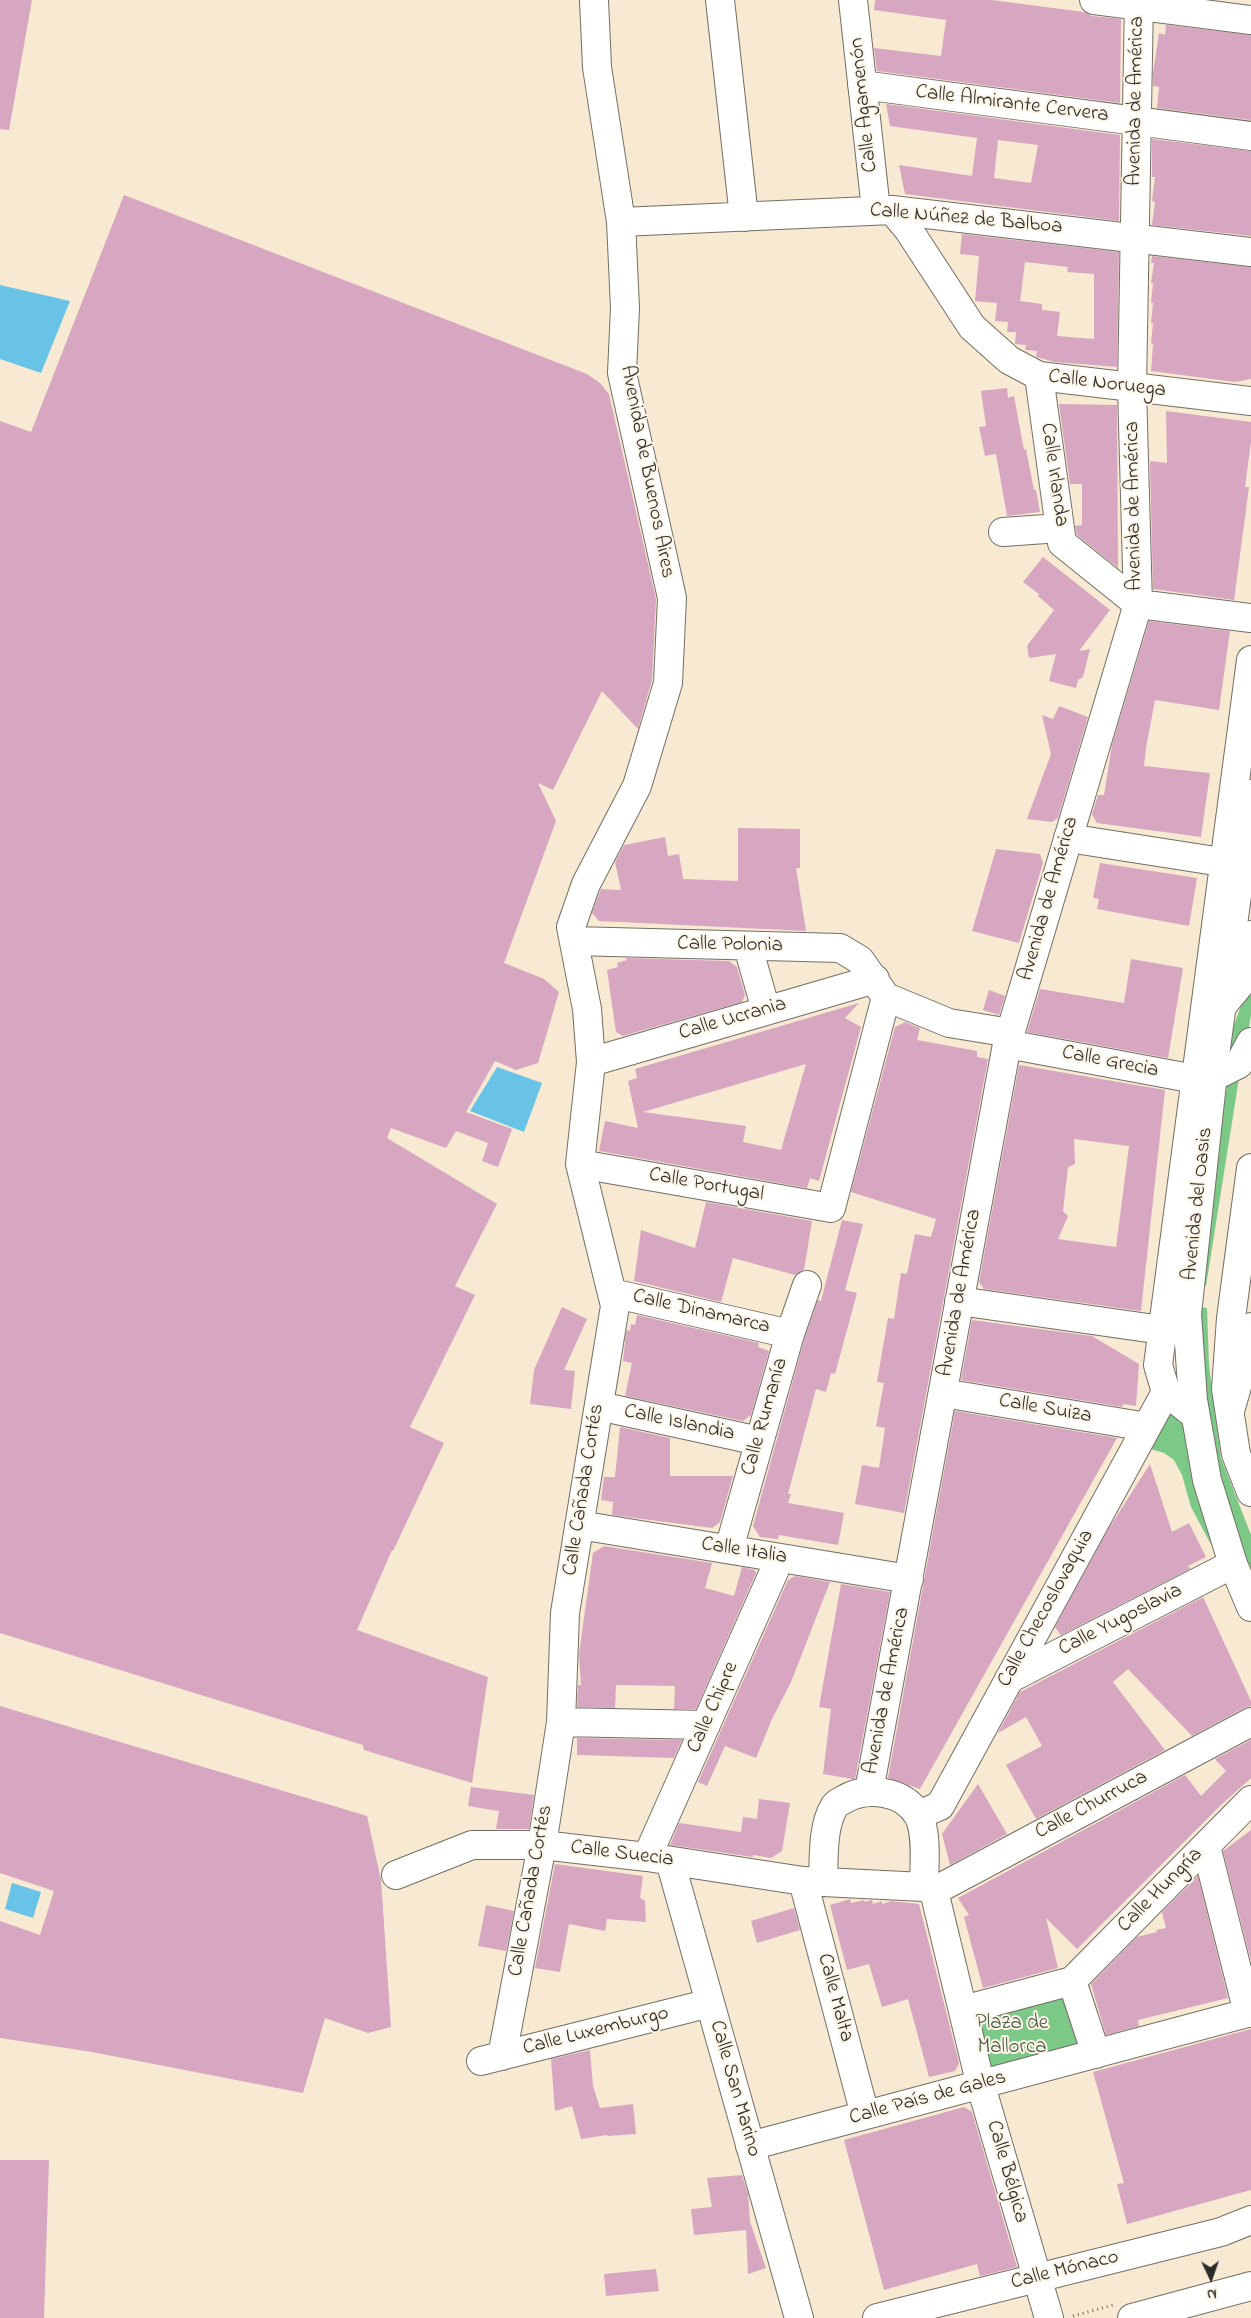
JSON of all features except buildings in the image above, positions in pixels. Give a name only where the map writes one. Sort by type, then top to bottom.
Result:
[{"type":"street","name":"Avenida de Buenos Aires","points":[[572,934],[586,884],[637,786],[668,683],[672,598],[622,374],[625,308],[621,222],[597,67],[594,0]]},
{"type":"street","points":[[720,0],[744,216]]},
{"type":"street","name":"Calle Agamenón","points":[[854,0],[862,85],[884,210]]},
{"type":"street","points":[[1094,0],[1236,12]]},
{"type":"street","name":"Avenida de América","points":[[869,1791],[1009,1038],[1138,604],[1132,388],[1139,3]]},
{"type":"street","name":"Calle Almirante Cervera","points":[[862,85],[1251,136]]},
{"type":"street","name":"Calle Núñez de Balboa","points":[[621,222],[884,210],[1135,237],[1251,252]]},
{"type":"street","name":"Calle Noruega","points":[[884,210],[908,229],[972,327],[1009,360],[1039,376],[1251,401]]},
{"type":"street","name":"Calle Irlanda","points":[[1039,376],[1062,543],[1138,604]]},
{"type":"street","points":[[1003,532],[1060,528]]},
{"type":"street","points":[[1138,604],[1251,618]]},
{"type":"street","name":"Avenida del Oasis","points":[[1251,660],[1222,1006],[1204,1078],[1187,1314],[1195,1415],[1208,1480],[1233,1564],[1251,1607]]},
{"type":"street","name":"Avenida del Oasis","points":[[1166,1392],[1158,1365],[1162,1330],[1204,1078],[1233,864],[1251,794]]},
{"type":"street","points":[[1068,838],[1233,864]]},
{"type":"street","name":"Calle Polonia","points":[[572,934],[748,947],[840,948],[860,960],[880,988]]},
{"type":"street","name":"Calle Cañada Cortés","points":[[491,2059],[542,1846],[561,1722],[565,1614],[615,1306],[580,1164],[591,1062],[587,1009],[572,934]]},
{"type":"street","points":[[1222,1006],[1242,982],[1251,935]]},
{"type":"street","points":[[748,947],[766,1010]]},
{"type":"street","name":"Calle Grecia","points":[[880,988],[949,1023],[1009,1038],[1204,1078]]},
{"type":"street","name":"Calle Ucrania","points":[[591,1062],[766,1010],[880,988]]},
{"type":"street","name":"Calle Portugal","points":[[580,1164],[831,1208],[880,988]]},
{"type":"street","points":[[1204,1078],[1239,1064],[1251,1042]]},
{"type":"street","points":[[1251,1168],[1231,1318],[1226,1389],[1236,1454],[1251,1492]]},
{"type":"street","name":"Calle Rumanía","points":[[729,1550],[790,1334],[807,1285]]},
{"type":"street","name":"Calle Dinamarca","points":[[612,1292],[790,1334]]},
{"type":"street","points":[[959,1301],[1162,1330],[1187,1314]]},
{"type":"street","points":[[1230,1412],[1250,1341]]},
{"type":"street","points":[[1166,1392],[1195,1415]]},
{"type":"street","name":"Calle Checoslovaquia","points":[[918,1815],[940,1806],[1166,1392]]},
{"type":"street","name":"Calle Suiza","points":[[943,1393],[1147,1427]]},
{"type":"street","name":"Calle Islandia","points":[[599,1406],[759,1441]]},
{"type":"street","name":"Calle Italia","points":[[579,1525],[909,1579]]},
{"type":"street","name":"Calle Chipre","points":[[659,1859],[706,1725],[780,1558]]},
{"type":"street","name":"Calle Yugoslavia","points":[[1009,1679],[1233,1564]]},
{"type":"street","points":[[561,1722],[706,1725]]},
{"type":"street","name":"Calle Churruca","points":[[929,1889],[1251,1722]]},
{"type":"street","points":[[869,1791],[888,1793],[905,1802],[918,1815]]},
{"type":"street","name":"Calle Malta","points":[[865,2115],[813,1882],[827,1823],[835,1805],[851,1795],[869,1791]]},
{"type":"street","name":"Calle Hungría","points":[[1072,1981],[1251,1800]]},
{"type":"street","name":"Calle Bélgica","points":[[918,1815],[923,1831],[929,1889],[963,2010],[981,2086],[1049,2318]]},
{"type":"street","name":"Calle Suecia","points":[[396,1875],[472,1845],[542,1846],[659,1859],[813,1882],[929,1889]]},
{"type":"street","points":[[1206,1846],[1249,2012]]},
{"type":"street","name":"Calle San Marino","points":[[659,1859],[710,2003],[798,2318]]},
{"type":"street","points":[[963,2010],[1072,1981],[1096,2054]]},
{"type":"street","name":"Calle Luxemburgo","points":[[491,2059],[710,2003]]},
{"type":"street","name":"Calle País de Gales","points":[[750,2146],[981,2086],[1249,2012]]},
{"type":"street","name":"Calle Mónaco","points":[[877,2318],[965,2307],[1037,2278],[1221,2232],[1251,2220]]},
{"type":"street","points":[[1132,2318],[1251,2286]]},
{"type":"green space","points":[[1251,958],[1251,1014],[1247,1040],[1229,1060],[1233,1028],[1248,986]]},
{"type":"green space","points":[[1240,1072],[1206,1286],[1197,1285],[1228,1079]]},
{"type":"green space","points":[[1198,1307],[1207,1308],[1209,1365],[1221,1458],[1251,1535],[1251,1586],[1233,1540],[1206,1411]]},
{"type":"green space","points":[[1174,1412],[1190,1430],[1215,1552],[1191,1507],[1182,1475],[1174,1460],[1164,1453],[1150,1449],[1170,1413]]},
{"type":"green space","name":"Plaza de Mallorca","points":[[1072,1981],[1096,2054],[981,2086],[963,2010]]},
{"type":"water","points":[[0,285],[70,301],[41,373],[0,359]]},
{"type":"water","points":[[497,1067],[542,1083],[524,1132],[470,1111]]},
{"type":"water","points":[[12,1883],[41,1892],[33,1918],[5,1909]]}]
